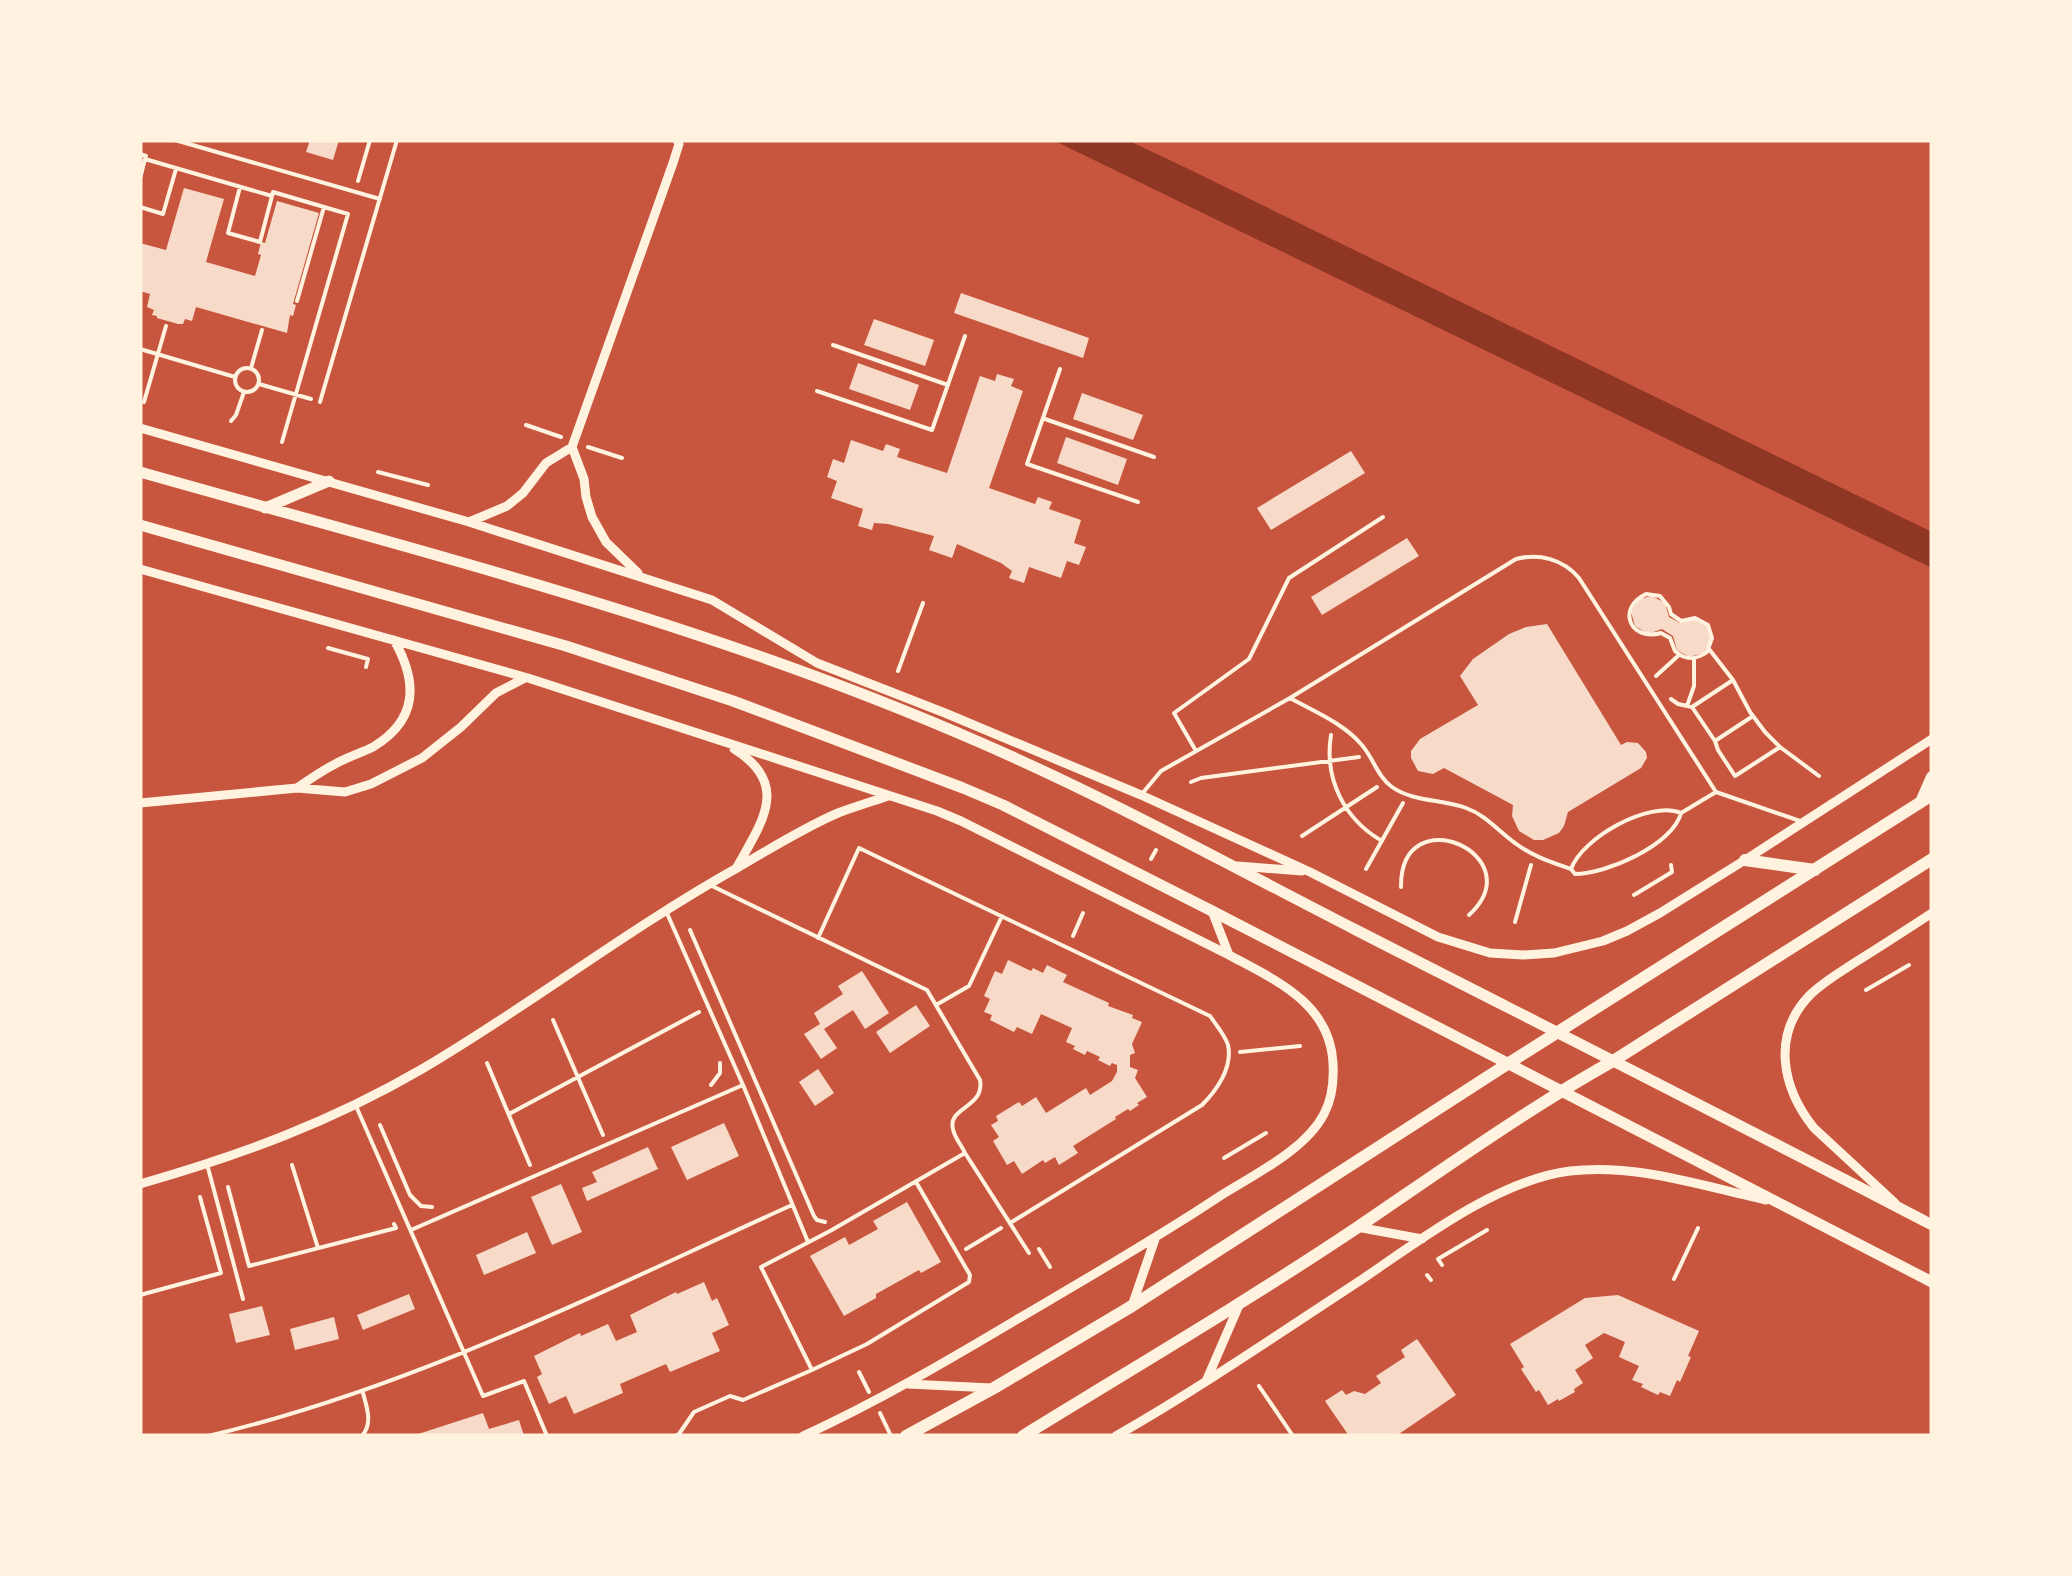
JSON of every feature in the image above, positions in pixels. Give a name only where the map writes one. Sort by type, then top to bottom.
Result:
[{"type":"main road","points":[[140,472],[580,598],[754,654],[979,742],[1094,796],[1932,1225]]},
{"type":"main road","points":[[265,508],[329,482]]},
{"type":"main road","points":[[140,526],[566,646],[814,730],[1003,805],[1932,1282]]},
{"type":"main road","points":[[906,1436],[1132,1306],[1927,799],[1932,777]]},
{"type":"main road","points":[[1023,1436],[1240,1303],[1560,1092],[1932,859]]},
{"type":"main road","points":[[1744,860],[1815,870]]},
{"type":"street","points":[[469,522],[508,506],[546,463],[572,447],[673,164],[677,140]]},
{"type":"street","points":[[140,428],[469,522],[712,600],[816,663],[846,689]]},
{"type":"street","points":[[572,447],[592,517],[606,542],[640,575]]},
{"type":"street","points":[[140,569],[528,678],[961,821],[1289,988],[1318,1016],[1328,1032],[1332,1052],[1334,1081],[1330,1097],[1318,1124],[1276,1161],[1155,1239],[908,1384],[803,1436]]},
{"type":"street","points":[[297,788],[334,764],[375,746],[400,724],[411,688],[405,659],[394,640]]},
{"type":"street","points":[[816,663],[1142,795],[1457,944],[1490,953],[1538,955],[1603,941],[1627,931],[1932,739]]},
{"type":"street","points":[[140,803],[297,788],[345,792],[392,775],[442,744],[496,693],[528,678]]},
{"type":"street","points":[[719,739],[758,766],[767,793],[762,822],[737,868]]},
{"type":"street","points":[[140,1184],[287,1135],[356,1106],[424,1068],[708,884],[838,813],[890,796]]},
{"type":"street","points":[[1231,866],[1310,872]]},
{"type":"street","points":[[1212,911],[1228,956]]},
{"type":"street","points":[[1901,1208],[1803,1114],[1787,1079],[1786,1046],[1794,1020],[1810,995],[1932,913]]},
{"type":"street","points":[[1116,1436],[1206,1382],[1422,1239],[1498,1194],[1532,1180],[1567,1172],[1630,1172],[1774,1202]]},
{"type":"street","points":[[1358,1227],[1422,1239]]},
{"type":"street","points":[[1132,1306],[1155,1239]]},
{"type":"street","points":[[1206,1382],[1240,1303]]},
{"type":"street","points":[[908,1384],[994,1388]]},
{"type":"lane","points":[[174,140],[380,198]]},
{"type":"lane","points":[[320,402],[396,140]]},
{"type":"lane","points":[[817,391],[932,430],[965,336]]},
{"type":"lane","points":[[833,345],[948,385]]},
{"type":"lane","points":[[1060,369],[1027,464],[1138,502]]},
{"type":"lane","points":[[1043,418],[1154,457]]},
{"type":"lane","points":[[1196,751],[1174,713],[1249,659],[1289,578],[1383,516]]},
{"type":"lane","points":[[1142,795],[1161,772],[1525,556],[1549,558],[1572,570],[1716,792],[1803,822]]},
{"type":"lane","points":[[1290,698],[1356,738],[1386,781],[1407,795],[1466,808],[1490,821],[1534,856],[1576,874],[1600,871],[1623,862],[1666,836],[1679,823],[1681,814],[1716,792]]},
{"type":"lane","points":[[1571,869],[1583,850],[1620,824],[1664,810],[1681,814]]},
{"type":"lane","points":[[818,938],[859,848],[1210,1016],[1226,1040],[1228,1054],[1219,1084],[1202,1105],[1010,1224]]},
{"type":"lane","points":[[708,884],[926,990],[980,1080],[979,1096],[954,1117],[953,1130],[1029,1253]]},
{"type":"lane","points":[[666,910],[808,1242]]},
{"type":"lane","points":[[936,1006],[969,986],[1002,916]]},
{"type":"lane","points":[[410,1230],[744,1085]]},
{"type":"lane","points":[[356,1106],[483,1396],[524,1381],[546,1436]]},
{"type":"lane","points":[[812,1370],[761,1267],[966,1152]]},
{"type":"lane","points":[[206,1164],[243,1299]]},
{"type":"lane","points":[[675,1436],[694,1412],[730,1396],[743,1400],[812,1370],[867,1344],[966,1285],[971,1278],[916,1182]]},
{"type":"lane","points":[[208,1436],[363,1392],[465,1352],[792,1205]]},
{"type":"lane","points":[[1259,1386],[1293,1436]]},
{"type":"lane","points":[[362,1436],[369,1414],[363,1392]]},
{"type":"path","points":[[358,179],[370,140]]},
{"type":"path","points":[[140,154],[272,196]]},
{"type":"path","points":[[140,179],[146,159]]},
{"type":"path","points":[[140,207],[164,214],[176,168]]},
{"type":"path","points":[[240,187],[228,233],[260,242],[274,192],[348,214]]},
{"type":"path","points":[[282,442],[352,201]]},
{"type":"path","points":[[297,301],[324,207]]},
{"type":"path","points":[[144,402],[166,326]]},
{"type":"path","points":[[251,368],[262,330]]},
{"type":"path","points":[[140,349],[235,376]]},
{"type":"path","points":[[244,392],[235,383],[235,376],[238,371],[251,368]]},
{"type":"path","points":[[244,392],[256,390],[259,384],[260,378],[251,368]]},
{"type":"path","points":[[259,384],[320,402]]},
{"type":"path","points":[[231,420],[244,392]]},
{"type":"path","points":[[378,472],[428,485]]},
{"type":"path","points":[[1653,594],[1666,601],[1670,614],[1681,620],[1695,618],[1708,625],[1712,638],[1709,649],[1694,658],[1679,654],[1670,638],[1661,633],[1640,634],[1629,615],[1634,602],[1653,594]]},
{"type":"path","points":[[898,671],[923,603]]},
{"type":"path","points":[[1624,627],[1631,622]]},
{"type":"path","points":[[328,648],[368,659],[366,667]]},
{"type":"path","points":[[1709,649],[1733,680],[1753,716],[1780,748],[1819,776]]},
{"type":"path","points":[[1679,654],[1656,676],[1672,700],[1690,706],[1735,776],[1780,748]]},
{"type":"path","points":[[1690,706],[1694,658]]},
{"type":"path","points":[[1690,706],[1733,680]]},
{"type":"path","points":[[1715,741],[1753,716]]},
{"type":"path","points":[[1336,724],[1330,742],[1336,791],[1360,825],[1382,840]]},
{"type":"path","points":[[1191,782],[1367,752]]},
{"type":"path","points":[[1302,836],[1386,781]]},
{"type":"path","points":[[1366,869],[1407,795]]},
{"type":"path","points":[[1401,887],[1404,865],[1418,848],[1438,840],[1460,843],[1477,856],[1486,876],[1482,898],[1468,916]]},
{"type":"path","points":[[1152,859],[1156,850]]},
{"type":"path","points":[[1515,922],[1534,856]]},
{"type":"path","points":[[1634,895],[1672,872],[1671,865]]},
{"type":"path","points":[[1068,948],[1083,913]]},
{"type":"path","points":[[690,930],[814,1216],[824,1220]]},
{"type":"path","points":[[1866,990],[1910,965]]},
{"type":"path","points":[[508,1114],[699,1012]]},
{"type":"path","points":[[553,1020],[603,1134]]},
{"type":"path","points":[[1228,1054],[1300,1046]]},
{"type":"path","points":[[708,1088],[720,1073],[720,1061]]},
{"type":"path","points":[[487,1063],[530,1166]]},
{"type":"path","points":[[380,1125],[413,1199],[421,1206],[436,1206]]},
{"type":"path","points":[[1224,1158],[1266,1133]]},
{"type":"path","points":[[292,1165],[318,1248]]},
{"type":"path","points":[[228,1187],[250,1266],[396,1228],[388,1210]]},
{"type":"path","points":[[140,1295],[221,1273],[200,1197]]},
{"type":"path","points":[[958,1254],[1010,1224]]},
{"type":"path","points":[[1674,1279],[1698,1228]]},
{"type":"path","points":[[1442,1266],[1438,1258],[1486,1230]]},
{"type":"shaded area","points":[[1053,140],[1127,140],[1176,163],[1932,532],[1932,568]]},
{"type":"building","points":[[310,140],[339,140],[333,160],[306,152]]},
{"type":"building","points":[[184,188],[224,199],[206,262],[255,276],[261,242],[265,243],[277,201],[319,213],[287,333],[196,307],[192,321],[185,319],[183,324],[152,315],[154,310],[147,307],[150,294],[140,291],[140,243],[166,250]]},
{"type":"building","points":[[961,293],[1089,338],[1083,358],[954,313]]},
{"type":"building","points":[[874,319],[934,340],[925,366],[864,345]]},
{"type":"building","points":[[858,363],[919,385],[910,410],[849,389]]},
{"type":"building","points":[[997,374],[1014,379],[1011,386],[1023,391],[989,488],[1035,504],[1038,497],[1052,502],[1049,509],[1081,520],[1074,543],[1086,547],[1079,565],[1067,561],[1061,578],[1029,567],[1024,583],[1009,578],[1012,571],[1001,563],[957,544],[952,558],[929,550],[934,536],[888,524],[874,523],[872,530],[858,526],[863,509],[831,498],[837,481],[827,477],[833,459],[844,463],[851,440],[883,451],[886,444],[900,449],[897,457],[947,473],[980,376],[995,381]]},
{"type":"building","points":[[1082,393],[1143,415],[1133,440],[1073,419]]},
{"type":"building","points":[[1066,437],[1127,459],[1118,485],[1057,463]]},
{"type":"building","points":[[1351,451],[1365,473],[1271,530],[1257,508]]},
{"type":"building","points":[[1407,538],[1419,556],[1322,615],[1311,597]]},
{"type":"building","points":[[1652,596],[1665,603],[1669,617],[1680,623],[1694,619],[1707,626],[1711,640],[1704,653],[1689,657],[1677,650],[1673,636],[1662,629],[1648,634],[1635,626],[1631,612],[1638,599]]},
{"type":"building","points":[[1547,624],[1621,745],[1638,743],[1647,758],[1641,768],[1568,812],[1559,833],[1534,840],[1519,831],[1512,816],[1513,805],[1444,768],[1433,774],[1418,771],[1411,751],[1420,739],[1478,705],[1460,676],[1473,659],[1509,634]]},
{"type":"building","points":[[1008,960],[1043,973],[1047,965],[1067,975],[1063,982],[1142,1022],[1132,1044],[1135,1053],[1130,1055],[1130,1067],[1138,1070],[1135,1078],[1147,1097],[1073,1146],[1078,1153],[1059,1165],[1055,1157],[1022,1174],[1014,1161],[1007,1165],[993,1141],[999,1137],[991,1125],[998,1121],[996,1116],[1036,1097],[1046,1113],[1086,1088],[1090,1095],[1112,1081],[1117,1065],[1110,1066],[1087,1051],[1085,1055],[1073,1049],[1075,1046],[1066,1042],[1072,1028],[1041,1014],[1032,1034],[1017,1027],[1014,1032],[990,1020],[992,1015],[984,1012],[990,999],[984,996],[995,971],[1002,974]]},
{"type":"building","points":[[862,971],[889,1013],[865,1029],[853,1010],[824,1029],[837,1048],[821,1059],[804,1034],[820,1024],[814,1013],[843,994],[838,986]]},
{"type":"building","points":[[916,1005],[930,1026],[890,1053],[876,1032]]},
{"type":"building","points":[[818,1069],[834,1093],[815,1106],[799,1082]]},
{"type":"building","points":[[724,1123],[739,1156],[687,1180],[671,1147]]},
{"type":"building","points":[[648,1147],[658,1169],[587,1201],[582,1188],[597,1182],[592,1172]]},
{"type":"building","points":[[561,1184],[582,1232],[552,1245],[531,1197]]},
{"type":"building","points":[[907,1202],[941,1262],[921,1273],[919,1270],[844,1316],[810,1256],[845,1237],[849,1245],[878,1229],[873,1221]]},
{"type":"building","points":[[527,1232],[536,1253],[484,1275],[476,1255]]},
{"type":"building","points":[[704,1282],[712,1301],[717,1298],[729,1325],[712,1333],[720,1351],[670,1372],[666,1364],[620,1384],[623,1393],[574,1414],[566,1396],[549,1404],[537,1377],[542,1374],[534,1356],[608,1324],[616,1341],[637,1332],[630,1315]]},
{"type":"building","points":[[409,1294],[415,1309],[363,1330],[357,1315]]},
{"type":"building","points":[[1618,1295],[1699,1331],[1680,1382],[1677,1380],[1670,1396],[1641,1387],[1643,1384],[1632,1380],[1639,1366],[1619,1357],[1625,1342],[1604,1333],[1585,1345],[1593,1358],[1575,1370],[1583,1383],[1575,1392],[1548,1405],[1521,1369],[1524,1367],[1510,1344],[1585,1298]]},
{"type":"building","points":[[262,1306],[270,1335],[236,1343],[229,1314]]},
{"type":"building","points":[[334,1317],[339,1339],[295,1350],[290,1329]]},
{"type":"building","points":[[1417,1339],[1456,1395],[1396,1436],[1349,1436],[1325,1401],[1342,1390],[1346,1395],[1354,1391],[1365,1394],[1381,1383],[1376,1376],[1405,1357],[1401,1350]]},
{"type":"building","points":[[483,1413],[489,1429],[519,1420],[524,1436],[412,1436]]}]
